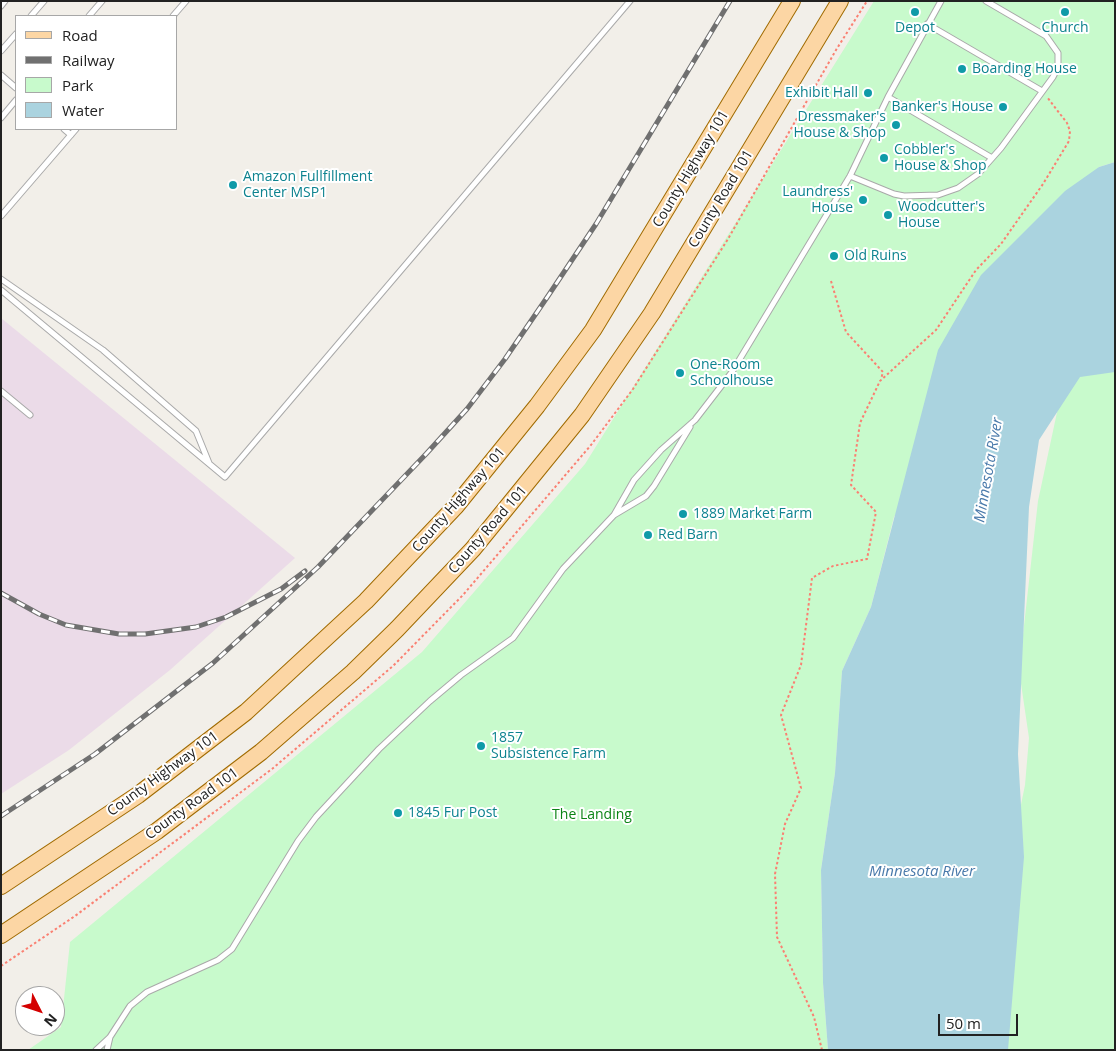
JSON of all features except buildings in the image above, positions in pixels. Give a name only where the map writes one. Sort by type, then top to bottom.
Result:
[{"type":"main road","name":"County Highway 101","points":[[1,886],[138,795],[246,712],[366,601],[456,506],[510,441],[593,330],[792,1]]},
{"type":"main road","name":"County Road 101","points":[[1,935],[157,831],[261,752],[352,672],[404,622],[473,549],[582,415],[652,313],[840,1]]},
{"type":"lane","points":[[1,6],[6,1]]},
{"type":"lane","points":[[32,15],[44,1]]},
{"type":"lane","points":[[90,15],[102,1]]},
{"type":"lane","points":[[174,15],[186,1]]},
{"type":"lane","points":[[1,290],[225,477],[630,1]]},
{"type":"lane","points":[[614,515],[646,496],[695,420],[732,372],[850,176],[888,97],[941,1]]},
{"type":"lane","points":[[850,176],[894,194],[904,196],[938,194],[968,182],[992,158],[1058,67],[1058,53],[1055,46],[1046,36],[986,1]]},
{"type":"lane","points":[[927,24],[1042,91]]},
{"type":"lane","points":[[1,51],[15,35]]},
{"type":"lane","points":[[1,75],[15,87]]},
{"type":"lane","points":[[888,97],[992,158]]},
{"type":"lane","points":[[1,118],[15,101]]},
{"type":"lane","points":[[65,130],[71,135]]},
{"type":"lane","points":[[1,216],[75,130]]},
{"type":"lane","points":[[1,279],[103,350],[196,431],[210,463]]},
{"type":"lane","points":[[1,391],[30,415]]},
{"type":"lane","points":[[96,1050],[110,1037],[130,1006],[147,992],[218,960],[232,949],[298,841],[316,817],[379,749],[430,702],[461,675],[513,638],[563,569],[614,515],[634,480],[661,450],[695,420]]},
{"type":"lane","points":[[107,1050],[110,1037]]},
{"type":"path","points":[[880,381],[936,330],[974,273],[1001,244],[1043,184],[1069,141],[1070,131],[1067,123],[1042,91]]},
{"type":"path","points":[[822,1050],[814,1017],[777,937],[775,874],[784,824],[801,788],[781,715],[801,665],[812,578],[833,566],[867,559],[876,512],[851,485],[852,469],[860,423],[884,372],[846,332],[831,281]]},
{"type":"shaded area","points":[[1,318],[295,558],[170,670],[69,750],[1,794]]},
{"type":"green space","name":"The Landing","points":[[874,1],[1115,1],[1115,162],[1099,167],[894,517],[871,607],[842,671],[835,773],[821,870],[823,983],[828,1050],[28,1050],[48,1036],[65,1036],[65,989],[70,942],[422,652],[585,464]]},
{"type":"green space","points":[[1115,280],[1115,1050],[995,1050],[997,922],[1025,785],[1029,738],[1019,670],[1038,501],[1062,389]]},
{"type":"water","name":"Minnesota River","points":[[1115,162],[1115,372],[1080,377],[1039,440],[1029,507],[1018,754],[1024,857],[1008,1050],[828,1050],[823,983],[821,870],[835,773],[842,671],[871,607],[938,350],[981,275],[1065,191],[1099,167]]},
{"type":"railway","points":[[1,816],[95,754],[213,663],[318,567],[467,409],[505,359],[596,224],[730,1]]},
{"type":"railway","points":[[1,593],[39,614],[66,625],[119,634],[145,634],[196,627],[226,617],[281,589],[305,571]]},
{"type":"place","name":"Depot","points":[[915,12]]},
{"type":"place","name":"Church","points":[[1065,12]]},
{"type":"place","name":"Boarding House","points":[[962,69]]},
{"type":"place","name":"Exhibit Hall","points":[[868,93]]},
{"type":"place","name":"Banker's House","points":[[1003,107]]},
{"type":"place","name":"Dressmaker's House & Shop","points":[[896,125]]},
{"type":"place","name":"Cobbler's House & Shop","points":[[884,158]]},
{"type":"place","name":"Amazon Fullfillment Center MSP1","points":[[233,185]]},
{"type":"place","name":"Laundress' House","points":[[863,200]]},
{"type":"place","name":"Woodcutter's House","points":[[888,215]]},
{"type":"place","name":"Old Ruins","points":[[834,256]]},
{"type":"place","name":"One-Room Schoolhouse","points":[[680,373]]},
{"type":"place","name":"1889 Market Farm","points":[[683,514]]},
{"type":"place","name":"Red Barn","points":[[648,535]]},
{"type":"place","name":"1857 Subsistence Farm","points":[[481,746]]},
{"type":"place","name":"1845 Fur Post","points":[[398,813]]}]
